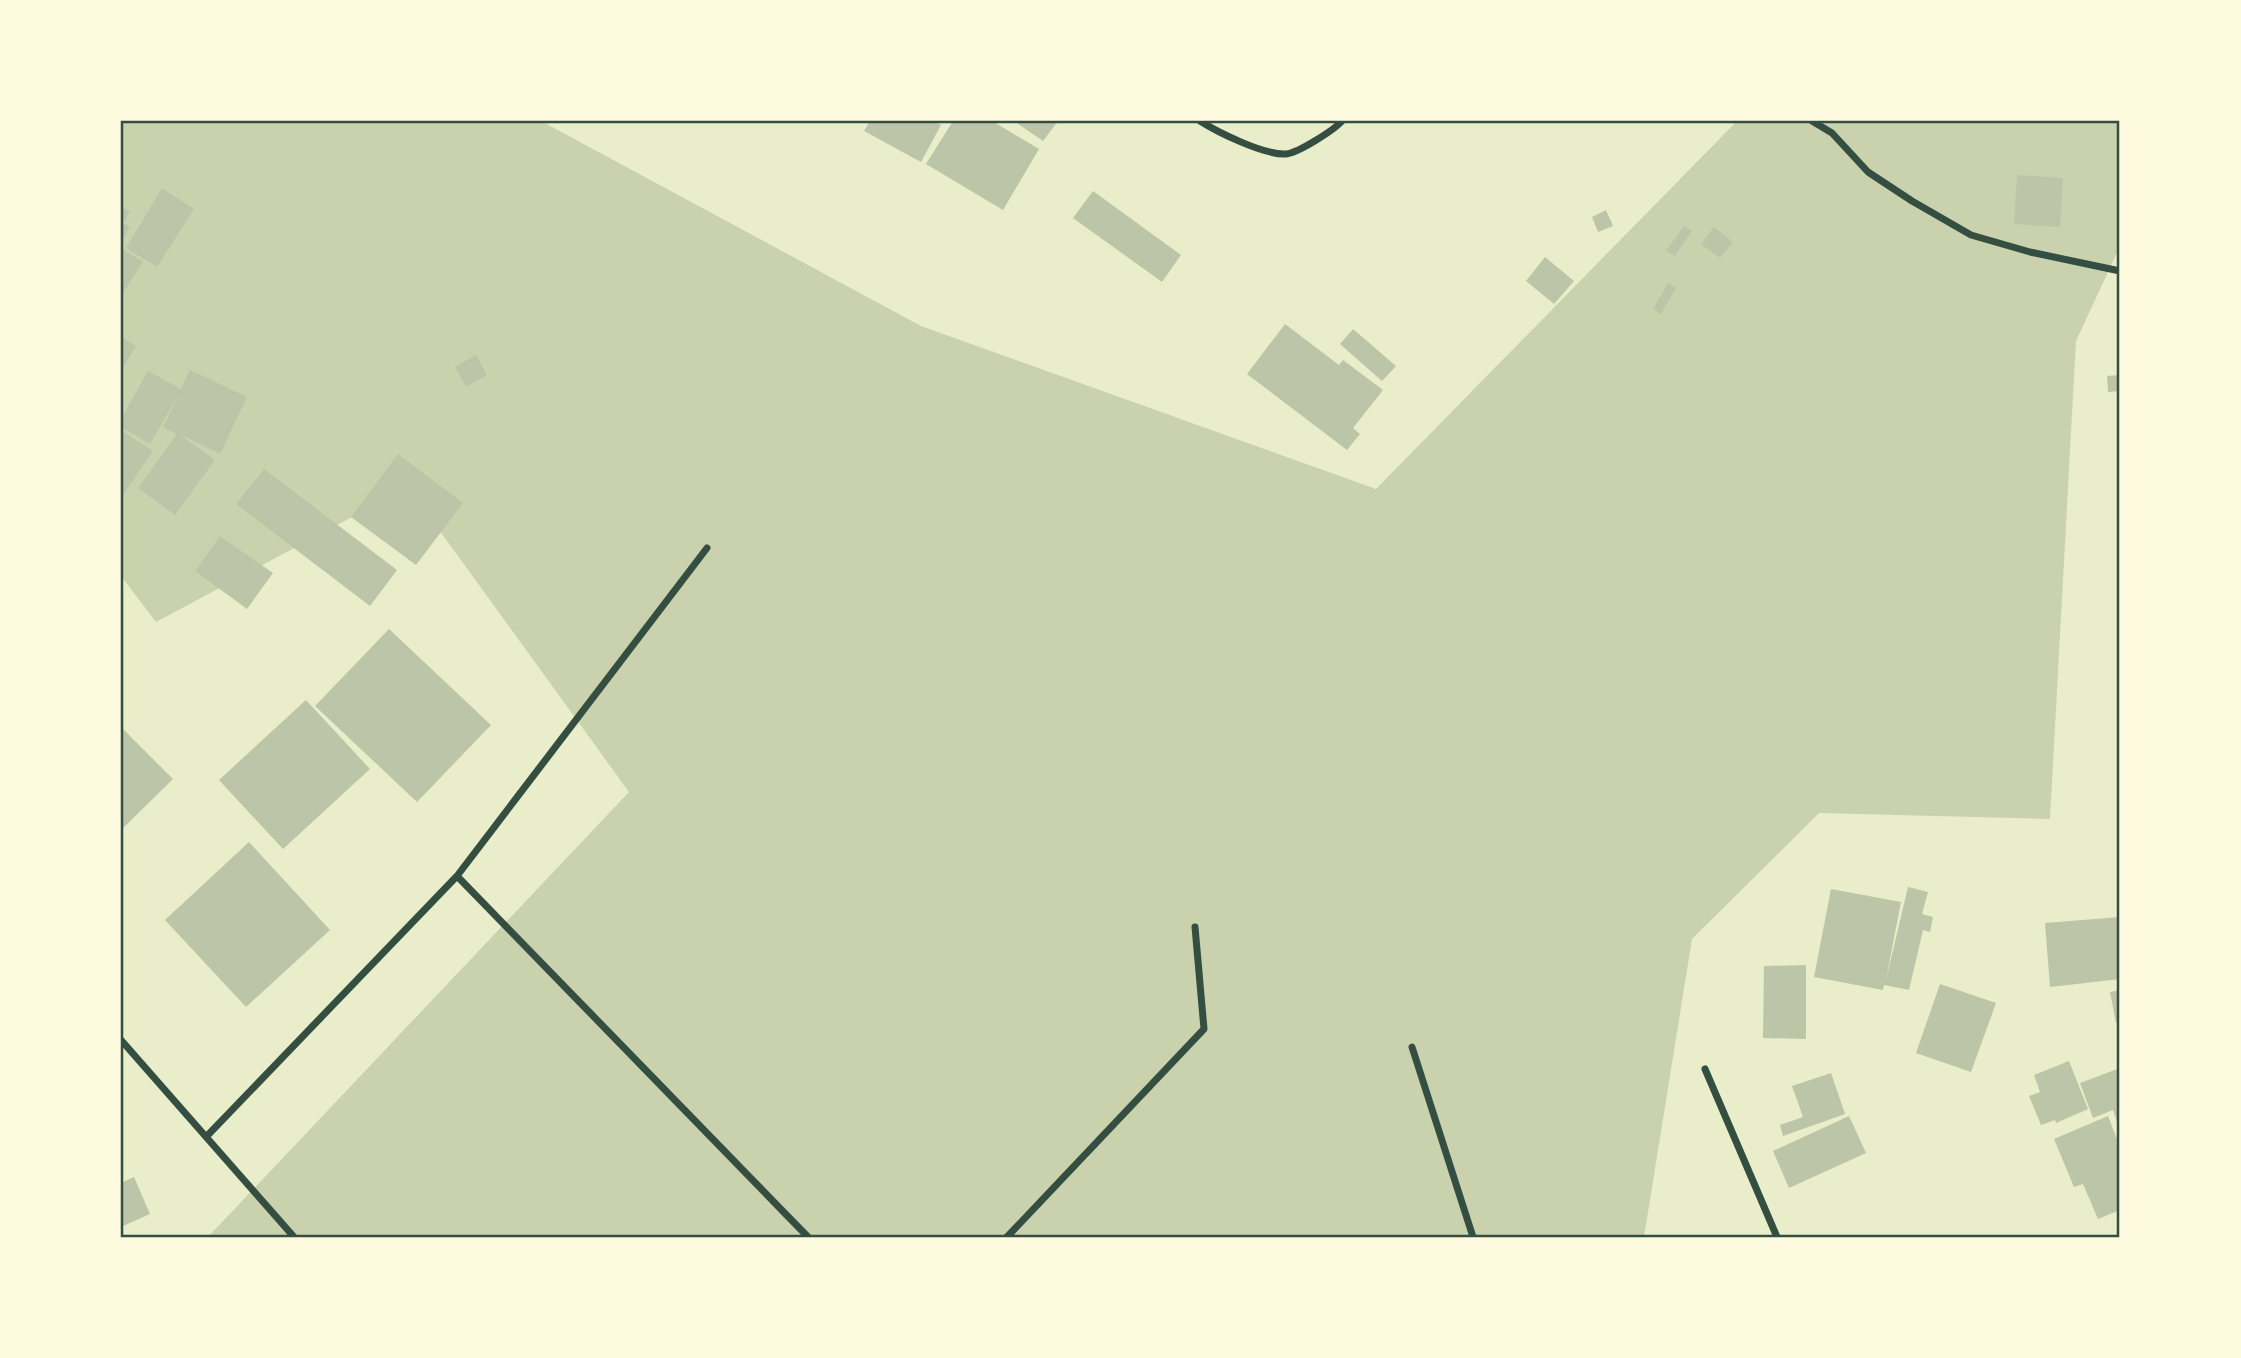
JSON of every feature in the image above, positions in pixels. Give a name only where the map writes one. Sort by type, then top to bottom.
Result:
[{"type":"street","points":[[1200,121],[1257,148],[1288,154],[1342,121]]},
{"type":"street","points":[[1812,121],[1832,133],[1868,172],[1971,235],[2030,252],[2120,271]]},
{"type":"street","points":[[206,1137],[457,876],[707,548]]},
{"type":"street","points":[[457,876],[808,1237]]},
{"type":"street","points":[[1007,1237],[1205,1029],[1195,927]]},
{"type":"street","points":[[121,1040],[294,1237]]},
{"type":"street","points":[[1412,1047],[1473,1237]]},
{"type":"street","points":[[1705,1069],[1777,1237]]},
{"type":"green space","points":[[121,121],[541,121],[921,326],[1376,489],[1737,121],[2120,121],[2120,246],[2076,341],[2050,819],[1819,813],[1692,939],[1644,1237],[208,1237],[629,792],[408,487],[156,622],[121,576]]},
{"type":"building","points":[[870,121],[933,121],[941,125],[921,162],[864,131]]},
{"type":"building","points":[[953,121],[992,121],[1039,149],[1003,210],[926,164]]},
{"type":"building","points":[[1014,121],[1058,121],[1043,141]]},
{"type":"building","points":[[2017,175],[2063,178],[2060,227],[2014,224]]},
{"type":"building","points":[[162,188],[194,209],[157,267],[126,248]]},
{"type":"building","points":[[1093,191],[1181,255],[1162,282],[1073,218]]},
{"type":"building","points":[[121,206],[130,212],[123,223],[130,227],[121,242]]},
{"type":"building","points":[[1606,210],[1613,226],[1598,232],[1592,217]]},
{"type":"building","points":[[1684,226],[1692,231],[1675,256],[1666,251]]},
{"type":"building","points":[[1714,227],[1733,242],[1720,258],[1701,244]]},
{"type":"building","points":[[121,248],[143,262],[121,296]]},
{"type":"building","points":[[1545,257],[1574,281],[1554,304],[1526,281]]},
{"type":"building","points":[[1668,283],[1676,288],[1661,314],[1653,309]]},
{"type":"building","points":[[1285,324],[1339,365],[1343,360],[1383,390],[1353,428],[1360,434],[1347,450],[1247,374]]},
{"type":"building","points":[[1353,329],[1396,366],[1382,381],[1340,344]]},
{"type":"building","points":[[121,337],[136,346],[121,371]]},
{"type":"building","points":[[476,355],[487,375],[466,387],[455,367]]},
{"type":"building","points":[[190,370],[247,397],[220,454],[179,434],[215,460],[175,515],[138,488],[177,434],[163,427],[180,392],[150,444],[121,427],[121,419],[148,371],[181,389]]},
{"type":"building","points":[[2120,375],[2120,391],[2108,392],[2107,376]]},
{"type":"building","points":[[121,430],[153,451],[121,498]]},
{"type":"building","points":[[398,454],[463,503],[416,565],[351,517]]},
{"type":"building","points":[[264,469],[397,570],[370,606],[236,504]]},
{"type":"building","points":[[220,536],[273,573],[247,609],[195,571]]},
{"type":"building","points":[[389,629],[491,725],[417,802],[315,706]]},
{"type":"building","points":[[306,700],[370,769],[283,849],[219,780]]},
{"type":"building","points":[[121,727],[173,779],[121,830]]},
{"type":"building","points":[[249,842],[330,930],[246,1007],[165,920]]},
{"type":"building","points":[[1908,887],[1928,892],[1922,914],[1933,917],[1930,932],[1923,930],[1909,990],[1884,985],[1883,990],[1814,977],[1831,889],[1901,902],[1886,980]]},
{"type":"building","points":[[2120,917],[2120,979],[2050,987],[2045,923]]},
{"type":"building","points":[[1806,965],[1806,1039],[1763,1038],[1764,966]]},
{"type":"building","points":[[1940,984],[1996,1003],[1971,1072],[1916,1053]]},
{"type":"building","points":[[2120,990],[2120,1022],[2116,1023],[2110,992]]},
{"type":"building","points":[[2069,1061],[2088,1109],[2056,1123],[2055,1120],[2041,1125],[2029,1096],[2040,1092],[2034,1075]]},
{"type":"building","points":[[2120,1068],[2120,1130],[2113,1110],[2093,1118],[2080,1083]]},
{"type":"building","points":[[1831,1073],[1845,1114],[1783,1136],[1780,1125],[1803,1117],[1792,1086]]},
{"type":"building","points":[[1849,1116],[1866,1153],[1789,1188],[1773,1151]]},
{"type":"building","points":[[2108,1116],[2120,1147],[2120,1210],[2098,1219],[2083,1184],[2074,1187],[2054,1139]]},
{"type":"building","points":[[134,1177],[150,1214],[121,1227],[121,1183]]}]
